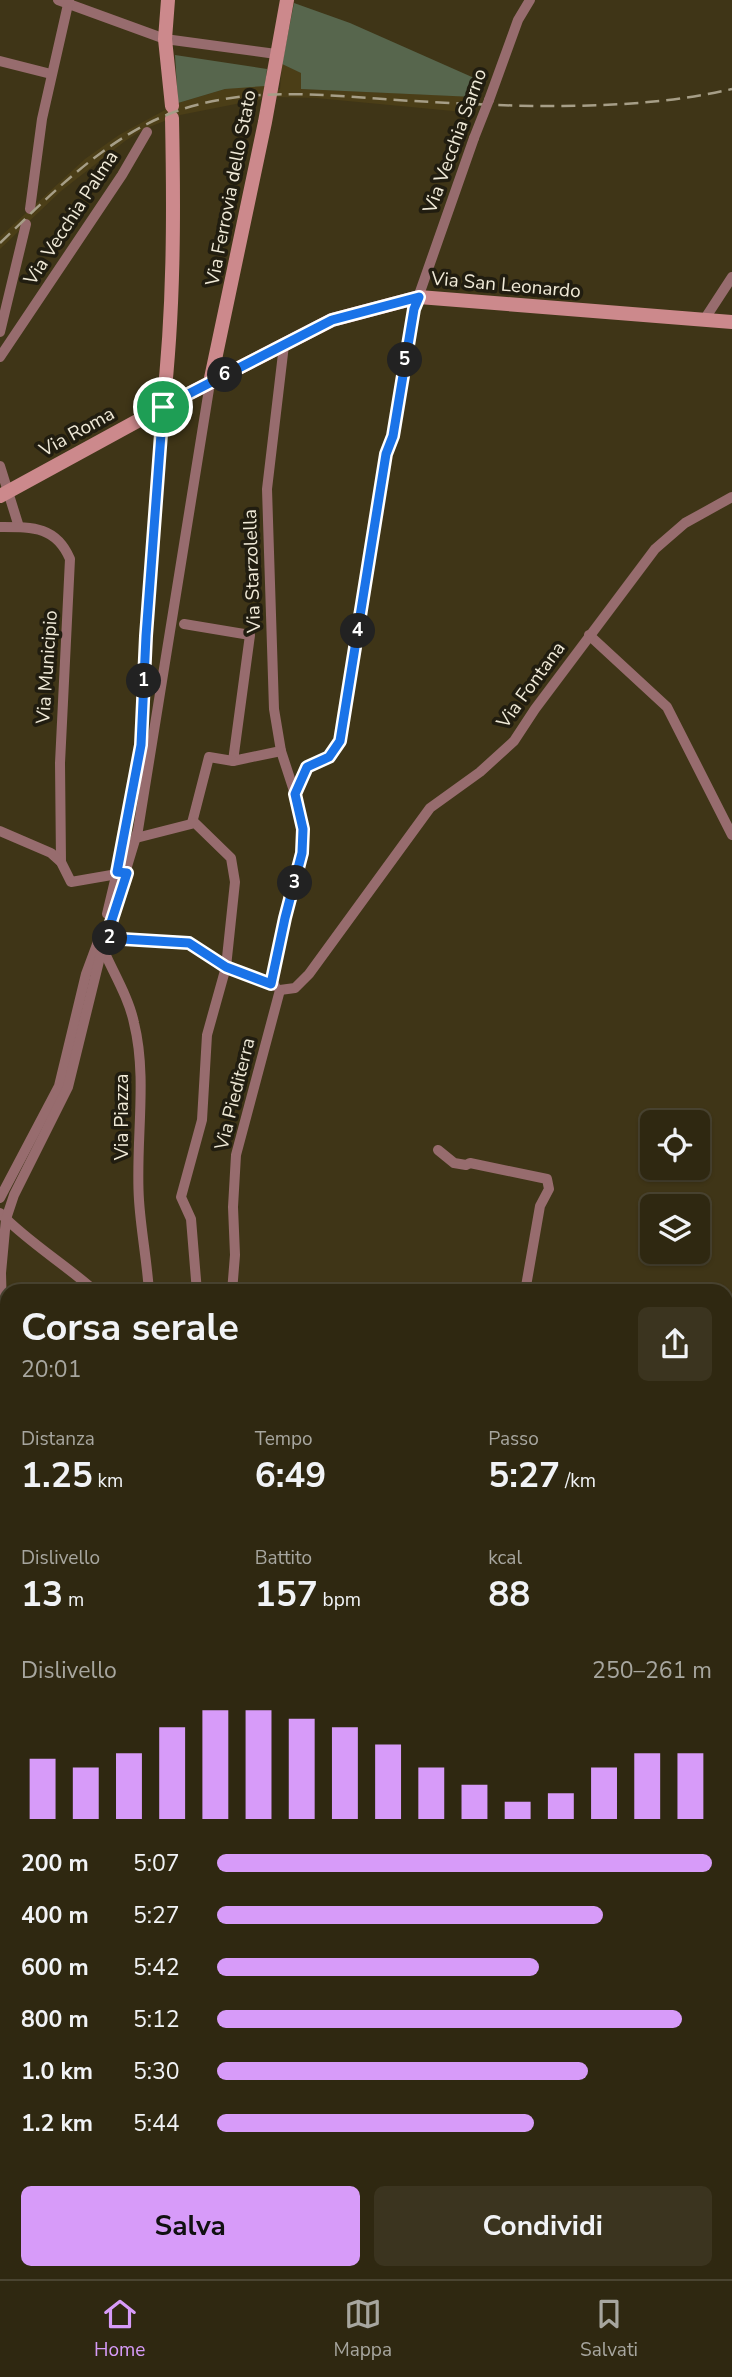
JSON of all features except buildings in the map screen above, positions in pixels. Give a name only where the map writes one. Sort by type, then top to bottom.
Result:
[{"type":"main road","points":[[163,407],[171,283],[172,112],[165,39],[168,0]]},
{"type":"main road","name":"Via Ferrovia dello Stato","points":[[210,383],[287,0]]},
{"type":"main road","name":"Via San Leonardo","points":[[210,383],[332,320],[419,297],[732,322]]},
{"type":"main road","name":"Via Roma","points":[[4,494],[210,383]]},
{"type":"street","name":"Via Vecchia Sarno","points":[[295,794],[307,767],[329,757],[340,741],[386,454],[393,436],[414,309],[518,20],[530,0]]},
{"type":"street","points":[[30,209],[42,119],[65,1],[165,39],[276,54]]},
{"type":"street","points":[[0,61],[51,74]]},
{"type":"street","name":"Via Vecchia Palma","points":[[0,357],[122,175],[147,131]]},
{"type":"street","points":[[0,332],[26,224]]},
{"type":"street","points":[[704,320],[732,277]]},
{"type":"street","name":"Via Starzolella","points":[[284,345],[267,489],[274,709],[281,751],[295,794]]},
{"type":"street","points":[[0,1198],[59,1086],[86,974],[136,838],[210,383]]},
{"type":"street","points":[[1,1284],[3,1216],[68,1087],[122,873],[141,745],[163,407]]},
{"type":"street","points":[[0,466],[4,494],[19,527]]},
{"type":"street","name":"Via Fontana","points":[[275,987],[295,988],[309,974],[430,808],[480,772],[514,741],[589,635],[655,549],[685,523],[732,497]]},
{"type":"street","name":"Via Municipio","points":[[0,527],[47,530],[67,553],[71,565],[60,763],[61,862]]},
{"type":"street","points":[[184,624],[272,637]]},
{"type":"street","points":[[233,761],[250,635]]},
{"type":"street","points":[[589,635],[667,707],[732,835]]},
{"type":"street","points":[[192,823],[209,757],[233,761],[281,751]]},
{"type":"street","name":"Via Piediterra","points":[[233,1284],[236,1155],[275,987],[285,918],[302,853],[303,829],[295,794]]},
{"type":"street","points":[[136,838],[195,822],[232,858],[235,882],[226,967],[207,1035],[202,1120],[181,1197],[191,1219],[196,1284]]},
{"type":"street","points":[[0,831],[51,853],[61,862],[71,882],[122,873]]},
{"type":"street","points":[[104,943],[189,943],[226,967],[275,987]]},
{"type":"street","name":"Via Piazza","points":[[104,943],[134,1021],[139,1050],[139,1200],[148,1284]]},
{"type":"street","points":[[438,1150],[454,1163],[470,1163],[547,1179],[549,1189],[540,1206],[526,1284]]},
{"type":"street","points":[[3,1216],[86,1284]]},
{"type":"shaded area","points":[[282,64],[302,73],[301,89],[481,97],[474,113],[316,98],[275,97],[276,90],[280,89]]},
{"type":"shaded area","points":[[265,86],[261,99],[180,115],[144,129],[125,141],[61,191],[0,249],[0,237],[85,159],[119,135],[178,103],[225,89]]},
{"type":"green space","points":[[294,3],[350,23],[481,81],[474,97],[301,89],[301,73],[282,64]]},
{"type":"green space","points":[[175,55],[267,69],[265,86],[225,89],[178,103]]},
{"type":"railway","points":[[0,243],[68,180],[123,138],[176,112],[209,102],[276,94],[493,105],[574,106],[655,101],[732,89]]},
{"type":"route","points":[[419,297],[414,309],[393,436],[386,454],[340,741],[329,757],[307,767],[295,794],[303,829],[302,853],[271,984],[226,967],[189,943],[106,938],[127,873],[117,872],[141,745],[163,407],[332,320],[419,297]]}]
